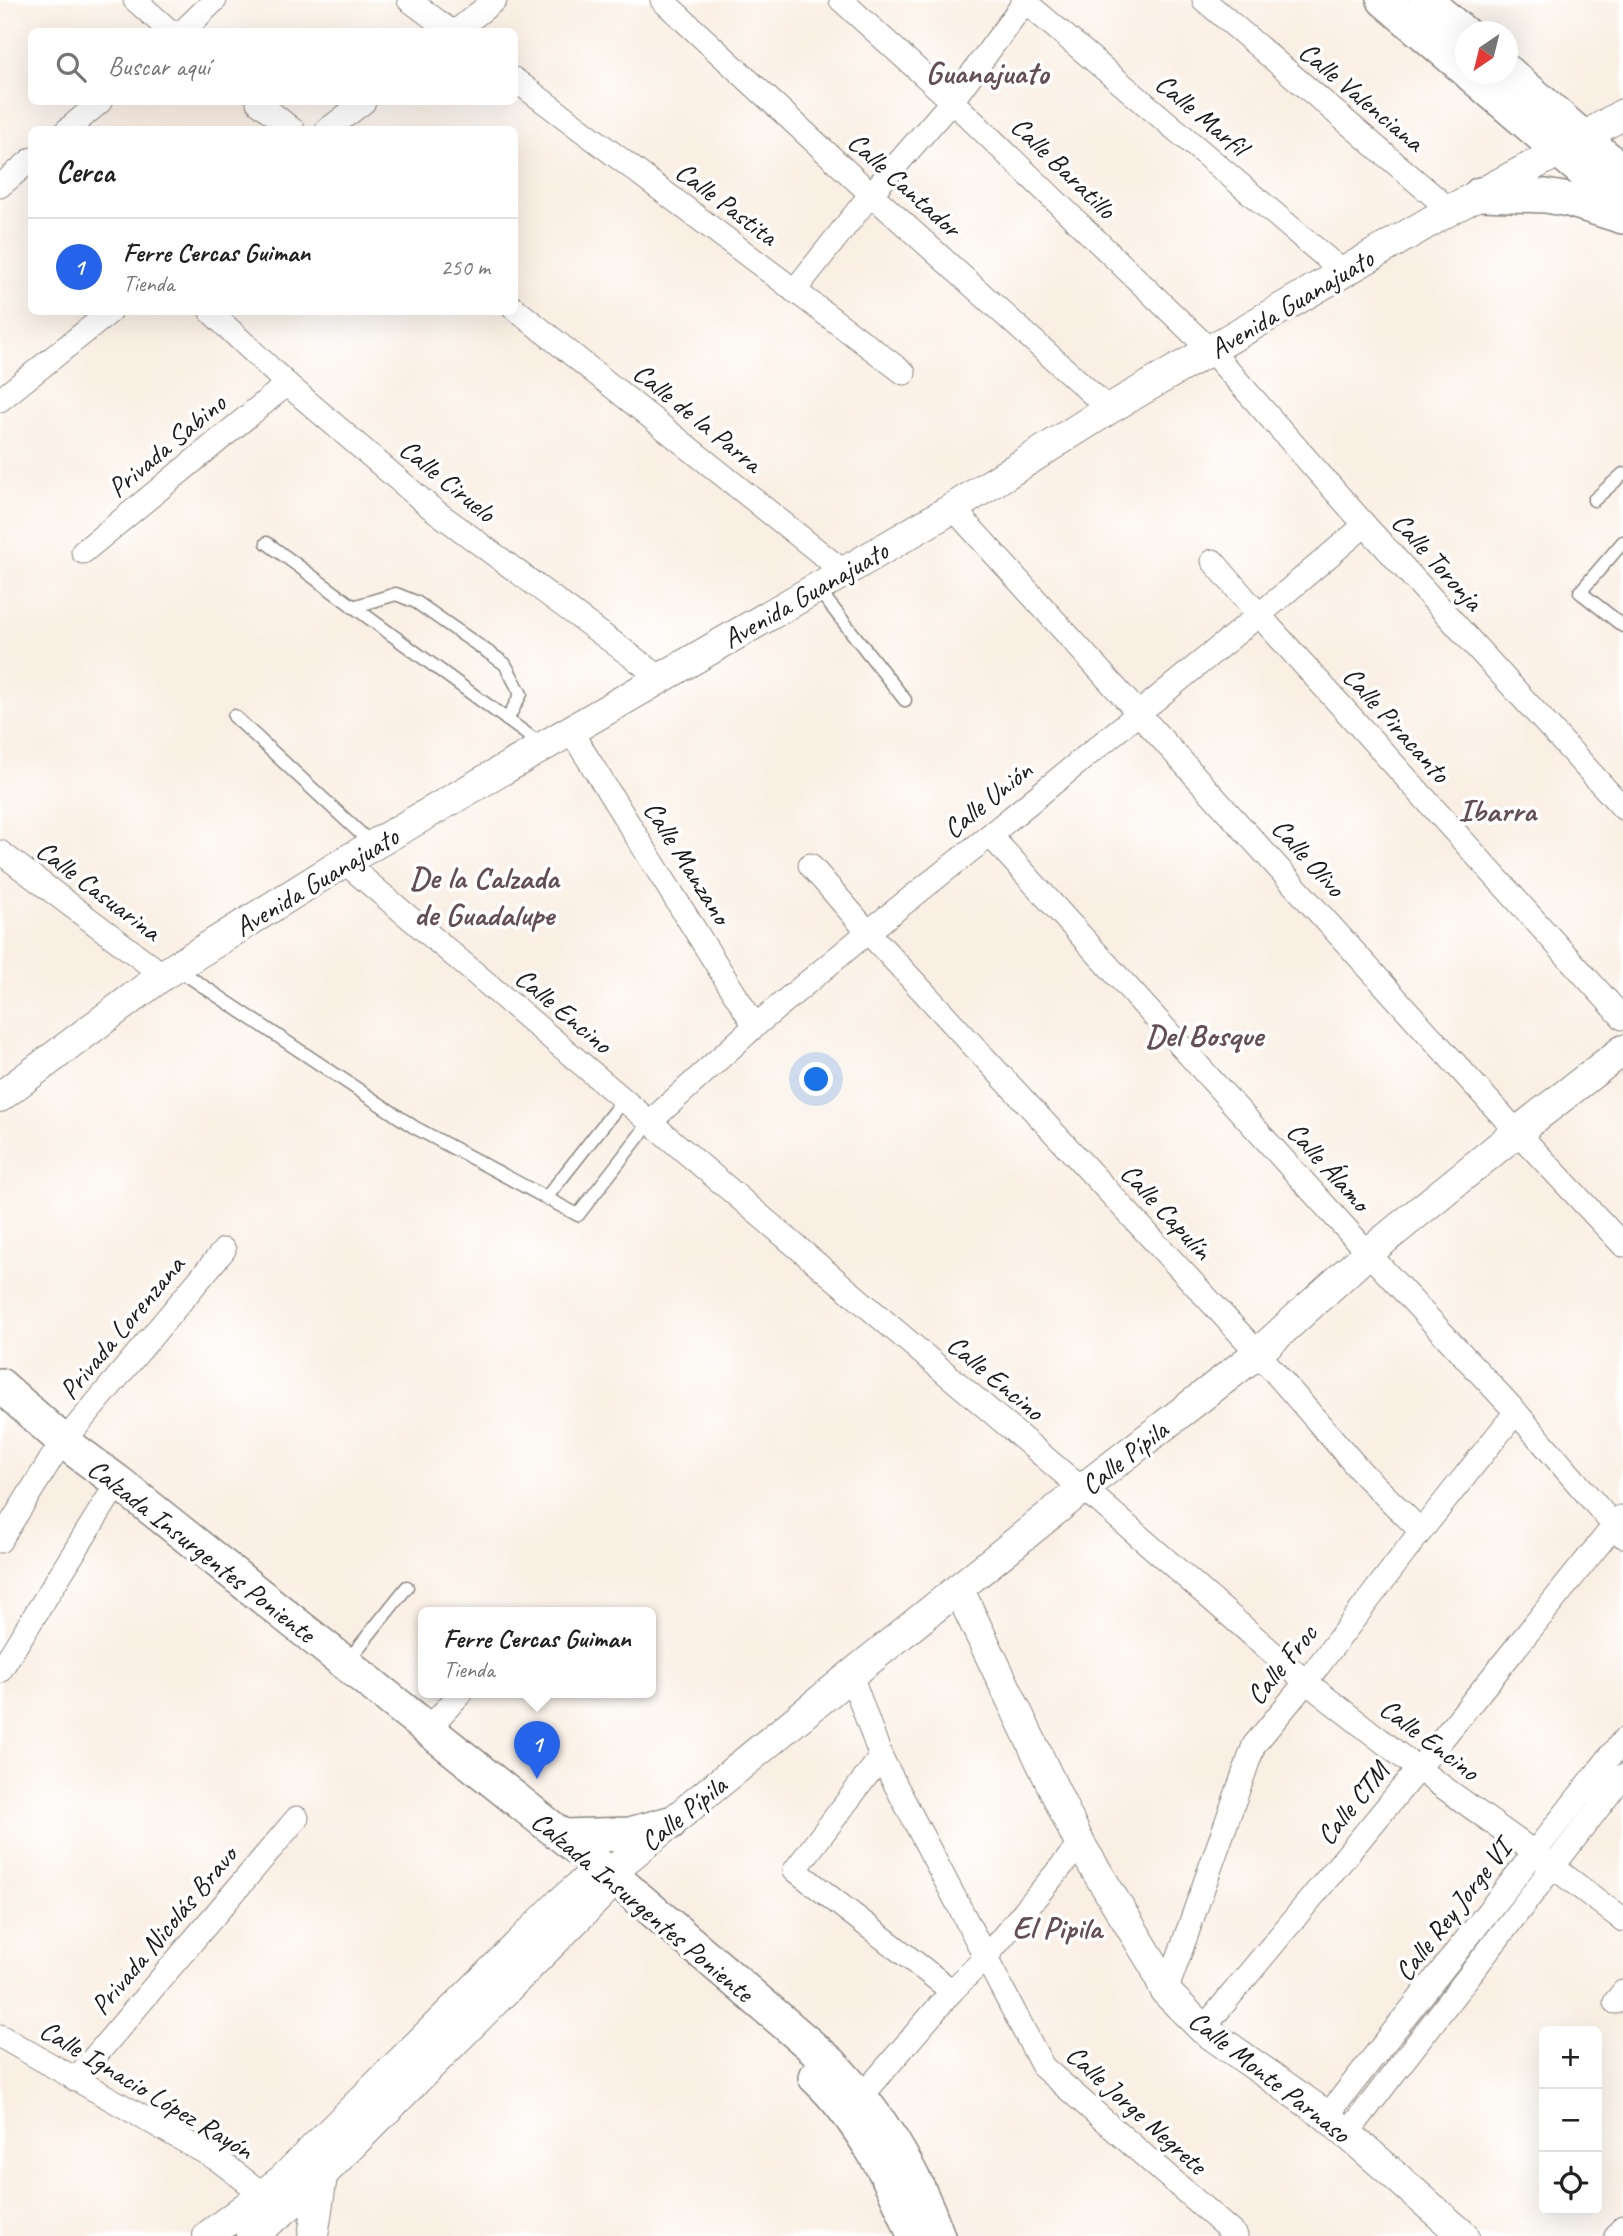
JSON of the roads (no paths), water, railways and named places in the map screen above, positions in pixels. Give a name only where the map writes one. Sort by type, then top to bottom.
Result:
[{"type":"main road","points":[[1384,0],[1455,61]]},
{"type":"main road","points":[[1425,0],[1455,26]]},
{"type":"main road","points":[[1484,84],[1571,144],[1623,172]]},
{"type":"main road","points":[[1518,84],[1623,206]]},
{"type":"main road","points":[[1480,194],[1546,196],[1569,200],[1623,217]]},
{"type":"main road","name":"Calzada Insurgentes Poniente","points":[[0,1385],[60,1446]]},
{"type":"main road","name":"Calzada Insurgentes Poniente","points":[[0,1406],[60,1446],[510,1805],[606,1875]]},
{"type":"main road","name":"Calzada Insurgentes Poniente","points":[[114,1489],[429,1728],[510,1805],[564,1836],[755,2011],[828,2090],[876,2156],[919,2228]]},
{"type":"main road","points":[[564,1836],[630,1834],[670,1823]]},
{"type":"main road","name":"Calzada Insurgentes Poniente","points":[[755,2011],[831,2063],[862,2096],[896,2145],[919,2228]]},
{"type":"street","points":[[135,0],[167,28]]},
{"type":"street","points":[[186,28],[215,0]]},
{"type":"street","points":[[409,0],[448,28]]},
{"type":"street","points":[[458,28],[495,0]]},
{"type":"street","name":"Calle Cantador","points":[[662,0],[1109,409]]},
{"type":"street","name":"Calle Baratillo","points":[[841,0],[952,101],[1212,351]]},
{"type":"street","name":"Calle Valenciana","points":[[1204,0],[1450,210]]},
{"type":"street","points":[[794,291],[871,194],[952,101],[1025,1]]},
{"type":"street","name":"Calle Marfil","points":[[1025,1],[1343,272]]},
{"type":"street","name":"Calle Pastita","points":[[518,82],[904,373]]},
{"type":"street","points":[[72,126],[96,105]]},
{"type":"street","points":[[262,105],[288,126]]},
{"type":"street","points":[[332,126],[359,105]]},
{"type":"street","name":"Avenida Guanajuato","points":[[0,1097],[169,972],[344,862],[953,508],[1109,409],[1343,272],[1623,114]]},
{"type":"street","points":[[0,186],[28,162]]},
{"type":"street","name":"Calle de la Parra","points":[[518,311],[844,572]]},
{"type":"street","points":[[0,400],[106,315]]},
{"type":"street","name":"Calle Ciruelo","points":[[215,315],[287,384],[430,506],[661,678]]},
{"type":"street","name":"Calle Toronja","points":[[1212,351],[1365,525],[1623,808]]},
{"type":"street","name":"Privada Sabino","points":[[83,552],[287,384]]},
{"type":"street","name":"Calle Olivo","points":[[953,508],[1517,1132],[1623,1245]]},
{"type":"street","name":"Calle Unión","points":[[650,1122],[755,1026],[1140,713],[1365,525]]},
{"type":"street","name":"Calle Piracanto","points":[[1213,561],[1623,1018]]},
{"type":"street","name":"Calle Manzano","points":[[570,730],[755,1026]]},
{"type":"street","name":"Calle Álamo","points":[[990,835],[1368,1253],[1620,1526]]},
{"type":"street","name":"Calle Casuarina","points":[[0,852],[169,972]]},
{"type":"street","name":"Calle Encino","points":[[344,862],[1100,1502],[1306,1682],[1418,1769],[1623,1920]]},
{"type":"street","name":"Calle Capulín","points":[[810,865],[868,932],[1258,1353],[1364,1475],[1422,1531]]},
{"type":"street","name":"Calle Pípila","points":[[251,2236],[299,2198],[606,1875],[1082,1489],[1258,1353],[1368,1253],[1623,1050]]},
{"type":"street","name":"Privada Lorenzana","points":[[0,1541],[60,1446],[223,1250]]},
{"type":"street","name":"Calle Froc","points":[[1166,1992],[1254,1745],[1516,1412]]},
{"type":"street","points":[[0,1671],[114,1489]]},
{"type":"street","name":"Calle CTM","points":[[1203,2029],[1620,1526]]},
{"type":"street","name":"Calle Monte Parnaso","points":[[958,1590],[1080,1844],[1156,1966],[1166,1992],[1203,2029],[1337,2125],[1464,2236]]},
{"type":"street","name":"Calle Jorge Negrete","points":[[851,1675],[881,1757],[1043,2067],[1236,2236]]},
{"type":"street","points":[[429,1728],[456,1698]]},
{"type":"street","name":"Calle Rey Jorge VI","points":[[1337,2125],[1543,1860],[1623,1740]]},
{"type":"street","points":[[881,1757],[795,1870],[952,1991]]},
{"type":"street","name":"Calle Rey Jorge VI","points":[[1543,1860],[1623,1776]]},
{"type":"street","name":"Privada Nicolás Bravo","points":[[75,2080],[297,1818]]},
{"type":"street","points":[[862,2096],[952,1991],[986,1957],[1080,1844]]},
{"type":"street","name":"Calle Pípila","points":[[208,2236],[282,2180],[562,1901],[606,1875]]},
{"type":"street","name":"Calle Ignacio López Rayón","points":[[0,2036],[218,2160],[263,2194]]},
{"type":"street","points":[[313,2236],[325,2138]]},
{"type":"street","points":[[1616,2236],[1623,2227]]},
{"type":"lane","points":[[1594,500],[1623,474]]},
{"type":"lane","points":[[1623,542],[1580,592],[1623,626]]},
{"type":"lane","points":[[267,543],[543,746]]},
{"type":"lane","points":[[817,588],[905,700]]},
{"type":"lane","points":[[353,607],[396,594],[416,601],[505,664],[521,694],[507,720]]},
{"type":"lane","points":[[234,716],[374,845]]},
{"type":"lane","points":[[169,972],[414,1127],[578,1215],[650,1122]]},
{"type":"lane","points":[[546,1198],[624,1100]]},
{"type":"lane","points":[[346,1663],[407,1587]]},
{"type":"place","name":"Ferre Cercas Guiman","points":[[537,1779]]},
{"type":"district","name":"Guanajuato","points":[[987,72]]},
{"type":"district","name":"Ibarra","points":[[1497,810]]},
{"type":"district","name":"De la Calzada de Guadalupe","points":[[484,896]]},
{"type":"district","name":"Del Bosque","points":[[1204,1035]]},
{"type":"district","name":"El Pipila","points":[[1057,1927]]}]
